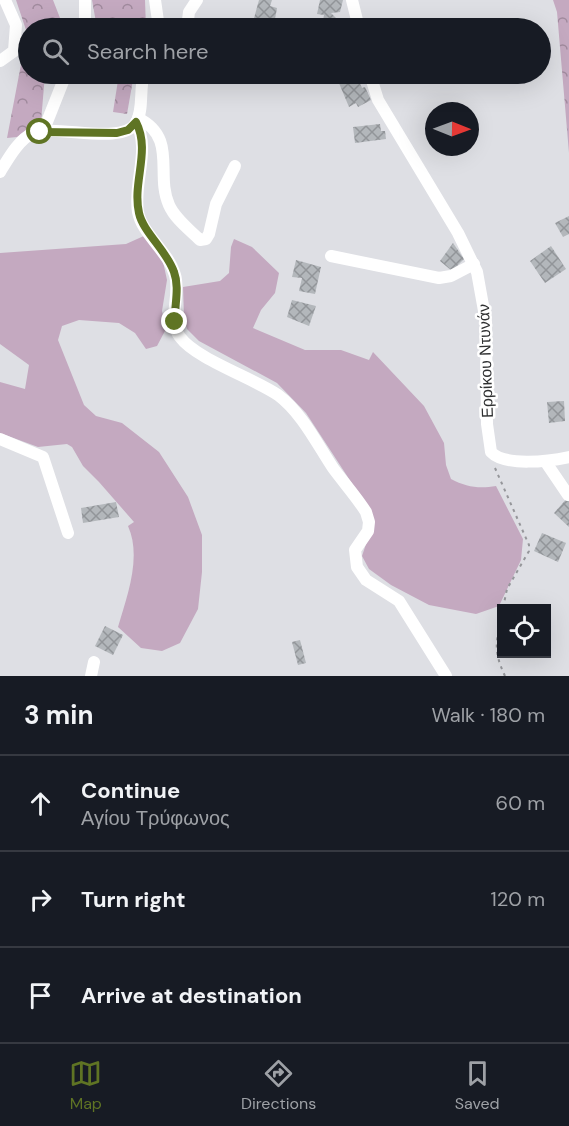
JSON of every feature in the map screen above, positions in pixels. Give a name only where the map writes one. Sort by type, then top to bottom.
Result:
[{"type":"street","points":[[85,0],[85,18]]},
{"type":"street","points":[[154,0],[157,18]]},
{"type":"street","points":[[188,18],[189,12],[197,0]]},
{"type":"street","points":[[352,0],[356,18]]},
{"type":"street","points":[[0,62],[14,51],[15,25],[4,1]]},
{"type":"street","points":[[43,132],[62,84]]},
{"type":"street","points":[[142,84],[137,120],[143,143],[138,211],[142,223],[168,259],[176,278],[174,313],[177,333],[201,354],[255,381],[276,394],[293,409],[366,512],[369,522],[368,531],[355,550],[357,567],[366,580],[399,601],[446,676]]},
{"type":"street","name":"Ερρίκου Ντυνάν","points":[[373,84],[378,100],[458,232],[474,264],[481,287],[486,322],[488,435],[490,449],[495,456]]},
{"type":"street","points":[[0,172],[29,136],[43,132],[117,133],[128,130],[137,120]]},
{"type":"street","points":[[137,120],[148,123],[157,133],[161,145],[168,204],[174,214],[200,240],[206,239],[209,234],[216,204],[235,166]]},
{"type":"street","points":[[331,256],[438,278],[451,276],[474,264]]},
{"type":"street","points":[[0,438],[43,457],[68,533]]},
{"type":"street","points":[[495,456],[524,461],[545,461],[569,457]]},
{"type":"street","points":[[545,461],[568,495]]},
{"type":"street","points":[[91,676],[94,662]]},
{"type":"path","points":[[495,456],[496,470],[529,545],[529,551],[507,589],[504,604]]},
{"type":"path","points":[[497,635],[497,660],[505,676]]},
{"type":"green space","points":[[16,0],[53,0],[60,18],[22,18]]},
{"type":"green space","points":[[92,0],[145,0],[146,18],[95,18]]},
{"type":"green space","points":[[553,0],[569,0],[569,153],[557,12]]},
{"type":"green space","points":[[18,80],[18,84],[44,84],[41,122],[17,137],[7,138]]},
{"type":"green space","points":[[117,84],[132,84],[127,114],[113,112]]},
{"type":"green space","points":[[146,235],[162,257],[167,280],[162,311],[166,329],[157,346],[146,349],[135,333],[119,323],[79,320],[62,326],[58,340],[84,405],[96,416],[122,423],[159,452],[188,497],[202,535],[202,572],[198,609],[180,643],[162,651],[141,648],[118,627],[132,576],[134,550],[128,526],[134,522],[83,466],[72,447],[67,444],[38,447],[0,433],[0,382],[25,389],[29,365],[0,344],[0,253],[126,244]]},
{"type":"green space","points":[[234,239],[252,247],[279,273],[275,293],[261,310],[253,328],[305,350],[341,350],[369,360],[373,352],[424,406],[444,443],[446,465],[451,479],[473,487],[496,486],[523,539],[521,560],[497,607],[476,614],[429,605],[391,585],[369,569],[362,556],[368,538],[353,485],[306,413],[277,383],[199,341],[187,329],[184,318],[183,287],[220,281],[229,273],[231,247]]},
{"type":"building","points":[[259,0],[272,0],[270,6],[277,8],[275,18],[254,18]]},
{"type":"building","points":[[320,0],[343,0],[340,12],[331,13],[336,18],[323,18],[324,15],[317,14]]},
{"type":"building","points":[[339,84],[360,84],[362,88],[365,87],[371,100],[358,107],[356,103],[349,107]]},
{"type":"building","points":[[380,124],[381,131],[385,131],[386,139],[355,143],[353,127]]},
{"type":"building","points":[[569,216],[569,234],[563,237],[555,223]]},
{"type":"building","points":[[453,243],[464,259],[452,271],[440,261]]},
{"type":"building","points":[[551,246],[566,269],[545,283],[530,261]]},
{"type":"building","points":[[296,260],[321,267],[315,294],[299,291],[302,278],[292,277]]},
{"type":"building","points":[[292,300],[316,306],[309,326],[287,317]]},
{"type":"building","points":[[564,401],[565,421],[549,423],[547,402]]},
{"type":"building","points":[[569,496],[569,527],[554,513]]},
{"type":"building","points":[[116,502],[119,517],[83,523],[81,508]]},
{"type":"building","points":[[542,533],[566,543],[558,562],[534,551]]},
{"type":"building","points":[[105,626],[123,635],[113,655],[95,646]]},
{"type":"building","points":[[300,640],[306,663],[298,665],[292,642]]},
{"type":"route","points":[[40,132],[117,133],[125,132],[136,122],[143,143],[137,200],[138,211],[142,223],[158,243],[173,269],[177,285],[175,322]]}]
